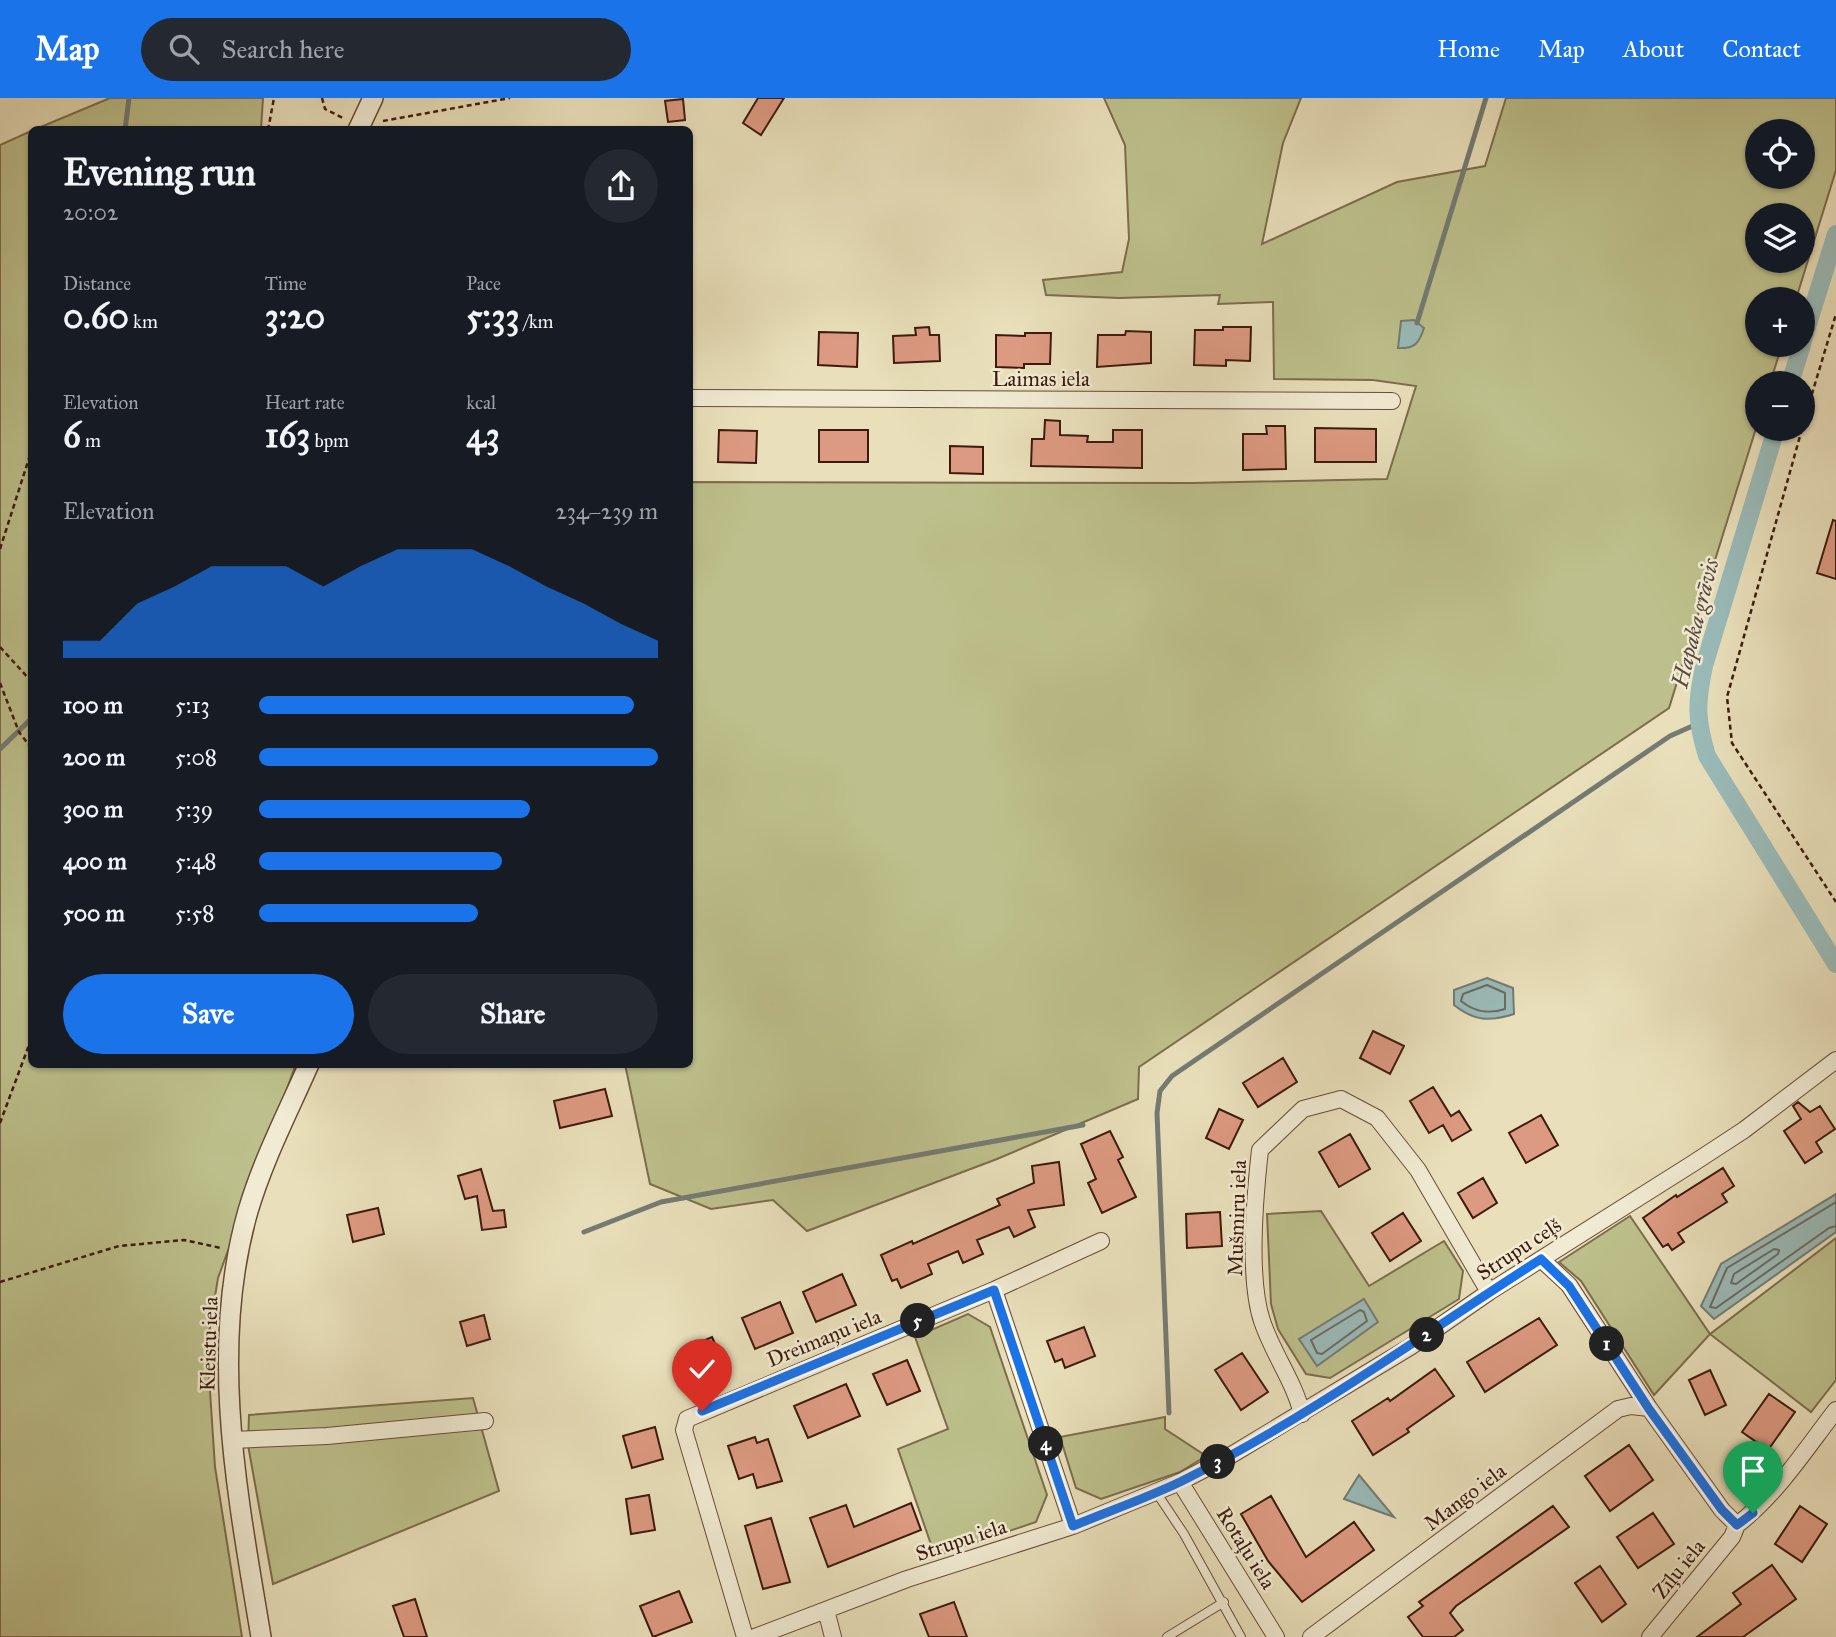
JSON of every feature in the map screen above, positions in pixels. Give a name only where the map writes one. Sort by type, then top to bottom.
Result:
[{"type":"street","points":[[359,126],[373,98]]},
{"type":"street","name":"Laimas iela","points":[[693,398],[1392,401]]},
{"type":"street","name":"Strupu ceļš","points":[[1180,1482],[1302,1414],[1410,1347],[1489,1292],[1744,1130],[1836,1060]]},
{"type":"street","name":"Kleistu iela","points":[[261,1637],[232,1440],[228,1382],[230,1328],[247,1213],[261,1172],[307,1068]]},
{"type":"street","name":"Mušmiru iela","points":[[1302,1414],[1297,1393],[1261,1319],[1257,1292],[1254,1205],[1260,1150],[1303,1109],[1341,1099],[1377,1118],[1419,1170],[1489,1292]]},
{"type":"street","name":"Dreimaņu iela","points":[[744,1637],[684,1430],[687,1419],[994,1290],[1101,1241]]},
{"type":"street","points":[[1541,1259],[1569,1286],[1649,1409],[1722,1510],[1737,1525]]},
{"type":"street","points":[[994,1290],[1073,1526]]},
{"type":"street","name":"Mango iela","points":[[1311,1637],[1618,1409],[1632,1406],[1649,1409]]},
{"type":"street","name":"Zīļu iela","points":[[1650,1637],[1732,1537],[1737,1525],[1753,1513],[1784,1478],[1836,1410]]},
{"type":"street","points":[[232,1440],[327,1436],[485,1421]]},
{"type":"street","name":"Strupu iela","points":[[755,1637],[907,1579],[1073,1526],[1180,1482]]},
{"type":"street","name":"Rotaļu iela","points":[[1180,1482],[1276,1637]]},
{"type":"street","points":[[826,1610],[833,1637]]},
{"type":"lane","points":[[1156,1492],[1224,1602],[1241,1637]]},
{"type":"lane","points":[[1167,1637],[1224,1602]]},
{"type":"path","points":[[269,126],[274,98]]},
{"type":"path","points":[[322,98],[325,109],[357,126]]},
{"type":"path","points":[[364,126],[510,98]]},
{"type":"path","points":[[1815,384],[1836,314]]},
{"type":"path","points":[[1798,441],[1727,697],[1732,743],[1836,902]]},
{"type":"path","points":[[0,549],[28,462]]},
{"type":"path","points":[[0,647],[28,678]]},
{"type":"path","points":[[0,683],[19,733],[28,744]]},
{"type":"path","points":[[0,1123],[28,1048]]},
{"type":"path","points":[[0,1282],[119,1246],[184,1240],[240,1252]]},
{"type":"green space","points":[[110,98],[263,98],[261,126],[43,126]]},
{"type":"green space","points":[[1104,98],[1301,98],[1283,143],[1262,244],[1397,182],[1485,166],[1506,98],[1836,98],[1836,170],[1815,238],[1815,203],[1745,203],[1745,273],[1804,273],[1800,287],[1745,287],[1745,357],[1778,357],[1774,371],[1745,371],[1745,441],[1752,441],[1669,708],[1139,1067],[1138,1099],[997,1159],[807,1231],[773,1200],[711,1209],[650,1184],[626,1068],[693,1068],[693,482],[1192,483],[1387,479],[1416,386],[1373,380],[1274,379],[1273,302],[1218,304],[1220,295],[1119,298],[1046,295],[1043,280],[1122,272],[1129,239],[1125,145]]},
{"type":"green space","points":[[28,132],[28,1068],[295,1068],[218,1278],[207,1345],[215,1467],[242,1637],[0,1637],[0,145]]},
{"type":"green space","points":[[1321,1211],[1369,1286],[1444,1241],[1463,1271],[1459,1299],[1330,1378],[1306,1374],[1278,1329],[1271,1304],[1267,1214]]},
{"type":"green space","points":[[1630,1216],[1710,1334],[1654,1395],[1581,1281],[1559,1262]]},
{"type":"green space","points":[[1836,1238],[1836,1380],[1811,1412],[1710,1334]]},
{"type":"green space","points":[[968,1314],[990,1327],[1047,1495],[1036,1522],[935,1556],[898,1449],[948,1429],[915,1337]]},
{"type":"green space","points":[[473,1398],[499,1491],[273,1584],[248,1445],[249,1415]]},
{"type":"green space","points":[[1165,1417],[1165,1429],[1206,1456],[1180,1472],[1101,1499],[1076,1488],[1060,1437]]},
{"type":"water","points":[[1414,320],[1424,328],[1420,338],[1408,348],[1398,348],[1401,321]]},
{"type":"water","points":[[1487,978],[1513,988],[1514,1014],[1497,1018],[1475,1017],[1454,1005],[1454,990]]},
{"type":"water","points":[[1836,1194],[1836,1232],[1714,1319],[1701,1306],[1721,1264]]},
{"type":"water","points":[[1364,1299],[1378,1322],[1317,1366],[1299,1339]]},
{"type":"water","points":[[1359,1475],[1394,1517],[1344,1499]]},
{"type":"building","points":[[758,98],[784,98],[761,135],[743,123]]},
{"type":"building","points":[[683,99],[685,120],[668,122],[665,101]]},
{"type":"building","points":[[929,327],[930,335],[939,335],[940,361],[894,363],[893,336],[916,335],[915,328]]},
{"type":"building","points":[[1223,327],[1251,327],[1250,361],[1226,360],[1226,366],[1194,365],[1195,330],[1223,330]]},
{"type":"building","points":[[1126,331],[1151,332],[1151,363],[1097,367],[1098,335],[1125,335]]},
{"type":"building","points":[[819,332],[858,333],[857,367],[818,365]]},
{"type":"building","points":[[1025,333],[1051,333],[1050,364],[1024,364],[1024,368],[996,367],[996,335],[1025,336]]},
{"type":"building","points":[[1045,420],[1060,421],[1060,435],[1088,436],[1087,442],[1113,442],[1113,430],[1142,430],[1142,468],[1031,466],[1032,439],[1044,439]]},
{"type":"building","points":[[1266,426],[1285,426],[1286,469],[1243,470],[1243,434],[1267,434]]},
{"type":"building","points":[[1315,428],[1376,429],[1376,462],[1315,462]]},
{"type":"building","points":[[719,430],[757,431],[756,463],[718,462]]},
{"type":"building","points":[[819,430],[868,430],[868,462],[819,462]]},
{"type":"building","points":[[950,446],[983,447],[983,474],[950,473]]},
{"type":"building","points":[[1833,520],[1836,521],[1836,579],[1817,573]]},
{"type":"building","points":[[1373,1031],[1404,1046],[1390,1074],[1360,1058]]},
{"type":"building","points":[[1283,1058],[1297,1082],[1258,1107],[1243,1083]]},
{"type":"building","points":[[1433,1087],[1451,1116],[1459,1111],[1471,1130],[1452,1141],[1443,1125],[1429,1133],[1410,1101]]},
{"type":"building","points":[[605,1089],[612,1116],[560,1128],[554,1101]]},
{"type":"building","points":[[1798,1102],[1810,1112],[1820,1106],[1835,1129],[1816,1142],[1822,1152],[1805,1163],[1784,1131],[1801,1119],[1793,1106]]},
{"type":"building","points":[[1219,1109],[1243,1120],[1229,1149],[1206,1138]]},
{"type":"building","points":[[1541,1115],[1558,1145],[1526,1163],[1509,1133]]},
{"type":"building","points":[[1110,1131],[1123,1157],[1118,1160],[1136,1197],[1102,1213],[1088,1183],[1096,1179],[1081,1144]]},
{"type":"building","points":[[1350,1134],[1370,1169],[1339,1187],[1319,1152]]},
{"type":"building","points":[[1059,1162],[1064,1205],[1028,1210],[1035,1227],[1014,1237],[1009,1227],[977,1240],[983,1254],[963,1263],[958,1251],[928,1264],[932,1274],[901,1288],[897,1279],[892,1281],[881,1255],[912,1241],[913,1244],[1000,1205],[997,1199],[1034,1183],[1032,1166]]},
{"type":"building","points":[[1723,1168],[1734,1186],[1722,1194],[1727,1202],[1678,1233],[1684,1242],[1672,1250],[1668,1244],[1663,1247],[1643,1218]]},
{"type":"building","points":[[481,1169],[493,1211],[504,1210],[506,1227],[482,1230],[477,1196],[465,1199],[458,1176]]},
{"type":"building","points":[[1483,1178],[1497,1203],[1473,1218],[1458,1193]]},
{"type":"building","points":[[378,1208],[384,1234],[353,1242],[347,1215]]},
{"type":"building","points":[[1220,1212],[1222,1246],[1187,1248],[1186,1214]]},
{"type":"building","points":[[1403,1213],[1421,1241],[1390,1261],[1372,1233]]},
{"type":"building","points":[[842,1274],[856,1305],[816,1322],[803,1292]]},
{"type":"building","points":[[780,1302],[793,1333],[755,1349],[742,1318]]},
{"type":"building","points":[[484,1315],[490,1339],[467,1346],[460,1322]]},
{"type":"building","points":[[1539,1318],[1557,1345],[1485,1392],[1467,1362]]},
{"type":"building","points":[[1084,1327],[1095,1356],[1065,1368],[1062,1359],[1055,1362],[1047,1341]]},
{"type":"building","points":[[712,1337],[722,1360],[691,1374],[680,1351]]},
{"type":"building","points":[[1242,1353],[1268,1392],[1241,1410],[1215,1370]]},
{"type":"building","points":[[907,1360],[920,1391],[887,1405],[873,1374]]},
{"type":"building","points":[[1435,1369],[1454,1396],[1407,1429],[1409,1432],[1373,1455],[1352,1421],[1388,1398],[1390,1401]]},
{"type":"building","points":[[1710,1370],[1726,1405],[1705,1415],[1689,1380]]},
{"type":"building","points":[[846,1384],[860,1416],[808,1438],[794,1406]]},
{"type":"building","points":[[1769,1394],[1795,1412],[1768,1450],[1742,1432]]},
{"type":"building","points":[[655,1427],[663,1459],[632,1468],[623,1436]]},
{"type":"building","points":[[755,1437],[757,1443],[768,1439],[782,1481],[757,1488],[753,1474],[739,1479],[728,1446]]},
{"type":"building","points":[[1629,1445],[1653,1480],[1610,1511],[1585,1476]]},
{"type":"building","points":[[649,1495],[655,1530],[631,1534],[626,1499]]},
{"type":"building","points":[[1271,1496],[1306,1557],[1354,1522],[1374,1550],[1302,1602],[1268,1561],[1241,1514]]},
{"type":"building","points":[[911,1503],[921,1530],[828,1567],[810,1518],[846,1505],[854,1527]]},
{"type":"building","points":[[1553,1506],[1569,1527],[1456,1606],[1450,1613],[1463,1630],[1454,1637],[1423,1637],[1408,1617],[1423,1606],[1419,1602]]},
{"type":"building","points":[[1800,1506],[1827,1524],[1802,1562],[1775,1544]]},
{"type":"building","points":[[1653,1513],[1674,1544],[1638,1568],[1617,1537]]},
{"type":"building","points":[[771,1518],[790,1582],[763,1589],[745,1526]]},
{"type":"building","points":[[1772,1565],[1796,1599],[1743,1637],[1697,1637],[1741,1604],[1733,1593]]},
{"type":"building","points":[[1600,1566],[1626,1604],[1602,1622],[1575,1583]]},
{"type":"building","points":[[679,1591],[692,1622],[653,1637],[640,1606]]},
{"type":"building","points":[[415,1599],[427,1637],[404,1637],[393,1606]]},
{"type":"building","points":[[954,1602],[967,1637],[929,1637],[920,1614]]},
{"type":"waterway","points":[[126,126],[129,98]]},
{"type":"waterway","points":[[1417,323],[1486,98]]},
{"type":"waterway","name":"Hapaka grāvis","points":[[1815,301],[1836,234]]},
{"type":"waterway","name":"Hapaka grāvis","points":[[1794,371],[1798,357]]},
{"type":"waterway","name":"Hapaka grāvis","points":[[1772,441],[1704,666],[1699,721],[1707,756],[1836,964]]},
{"type":"waterway","points":[[0,749],[28,722]]},
{"type":"waterway","points":[[1169,1413],[1157,1113],[1160,1091],[1172,1076],[1670,736],[1697,724]]},
{"type":"waterway","points":[[584,1232],[661,1202],[1083,1125]]},
{"type":"route","points":[[702,1411],[994,1290],[1073,1526],[1180,1482],[1228,1457],[1410,1347],[1541,1259],[1569,1286],[1649,1409],[1722,1510],[1737,1525],[1753,1513]]}]
